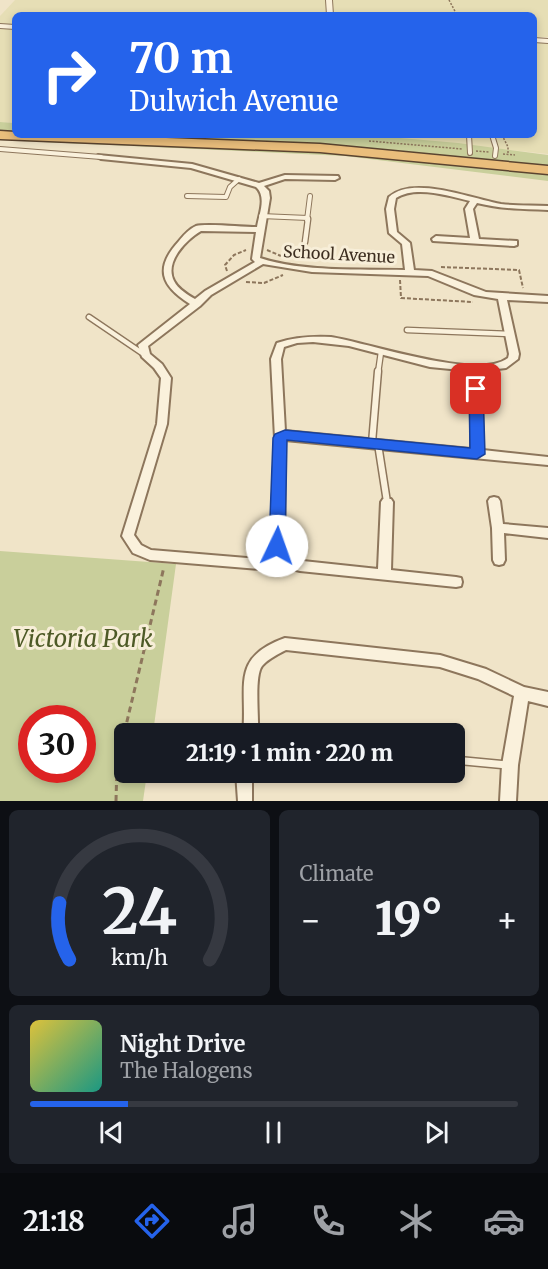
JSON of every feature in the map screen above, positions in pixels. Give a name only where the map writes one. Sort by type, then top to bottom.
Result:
[{"type":"highway","points":[[74,138],[320,148],[548,170]]},
{"type":"highway","points":[[264,138],[499,154],[548,162]]},
{"type":"street","points":[[101,157],[192,166],[259,185],[285,177],[335,178]]},
{"type":"street","name":"School Avenue","points":[[259,185],[265,192],[266,198],[256,249],[256,259],[261,262],[288,267],[429,273],[476,293],[502,297],[548,299]]},
{"type":"street","points":[[410,273],[406,243],[393,233],[391,199],[395,194],[402,191],[436,192],[512,207],[548,208]]},
{"type":"street","points":[[475,200],[470,209],[476,241]]},
{"type":"street","points":[[197,304],[173,288],[166,267],[168,258],[192,232],[199,228],[259,230]]},
{"type":"street","points":[[436,239],[514,243]]},
{"type":"street","points":[[261,262],[208,293],[143,345],[145,355],[158,366],[166,378],[162,424],[128,536],[137,549],[150,555],[260,564],[280,550]]},
{"type":"street","points":[[456,582],[300,566],[280,550],[277,546],[280,438],[276,359],[280,345],[305,338],[349,344],[434,364],[476,368],[505,366],[513,359],[502,297]]},
{"type":"street","points":[[476,368],[477,454]]},
{"type":"street","points":[[280,438],[285,435],[548,461]]},
{"type":"street","points":[[494,501],[500,560]]},
{"type":"street","points":[[384,575],[387,502]]},
{"type":"street","points":[[498,528],[548,533]]},
{"type":"street","points":[[250,723],[251,670],[265,652],[285,644],[440,661],[481,674],[522,693],[548,699]]},
{"type":"street","points":[[508,801],[510,765],[522,693]]},
{"type":"street","points":[[244,783],[245,800]]},
{"type":"lane","points":[[469,138],[470,152]]},
{"type":"lane","points":[[493,138],[499,154]]},
{"type":"lane","points":[[0,149],[101,157]]},
{"type":"lane","points":[[187,196],[226,196],[230,187],[239,179]]},
{"type":"lane","points":[[305,242],[310,196]]},
{"type":"lane","points":[[261,216],[308,219]]},
{"type":"lane","points":[[89,317],[145,355]]},
{"type":"lane","points":[[407,330],[510,334]]},
{"type":"lane","points":[[381,352],[375,395],[375,444],[387,502]]},
{"type":"lane","points":[[465,761],[510,765]]},
{"type":"path","points":[[499,154],[508,147],[504,138]]},
{"type":"path","points":[[366,141],[522,156]]},
{"type":"path","points":[[256,249],[276,253],[287,260],[288,267],[280,278],[264,283],[245,282],[234,278],[226,270],[225,265],[239,252],[256,249]]},
{"type":"path","points":[[431,266],[519,270],[524,290]]},
{"type":"path","points":[[400,279],[401,298],[480,302]]},
{"type":"path","points":[[116,801],[117,763],[166,556]]},
{"type":"shaded area","points":[[15,0],[548,0],[548,37],[537,37],[537,12],[12,12],[12,24],[0,24],[0,16]]},
{"type":"shaded area","points":[[0,29],[12,29],[12,123],[0,122]]},
{"type":"shaded area","points":[[537,42],[548,42],[548,154],[395,138],[537,138]]},
{"type":"green space","points":[[0,122],[12,123],[12,138],[400,138],[548,155],[548,181],[345,156],[0,140]]},
{"type":"green space","name":"Victoria Park","points":[[0,551],[176,564],[154,723],[114,723],[114,783],[146,783],[143,801],[0,801]]},
{"type":"route","points":[[277,546],[280,438],[285,435],[477,454],[476,389]]}]
